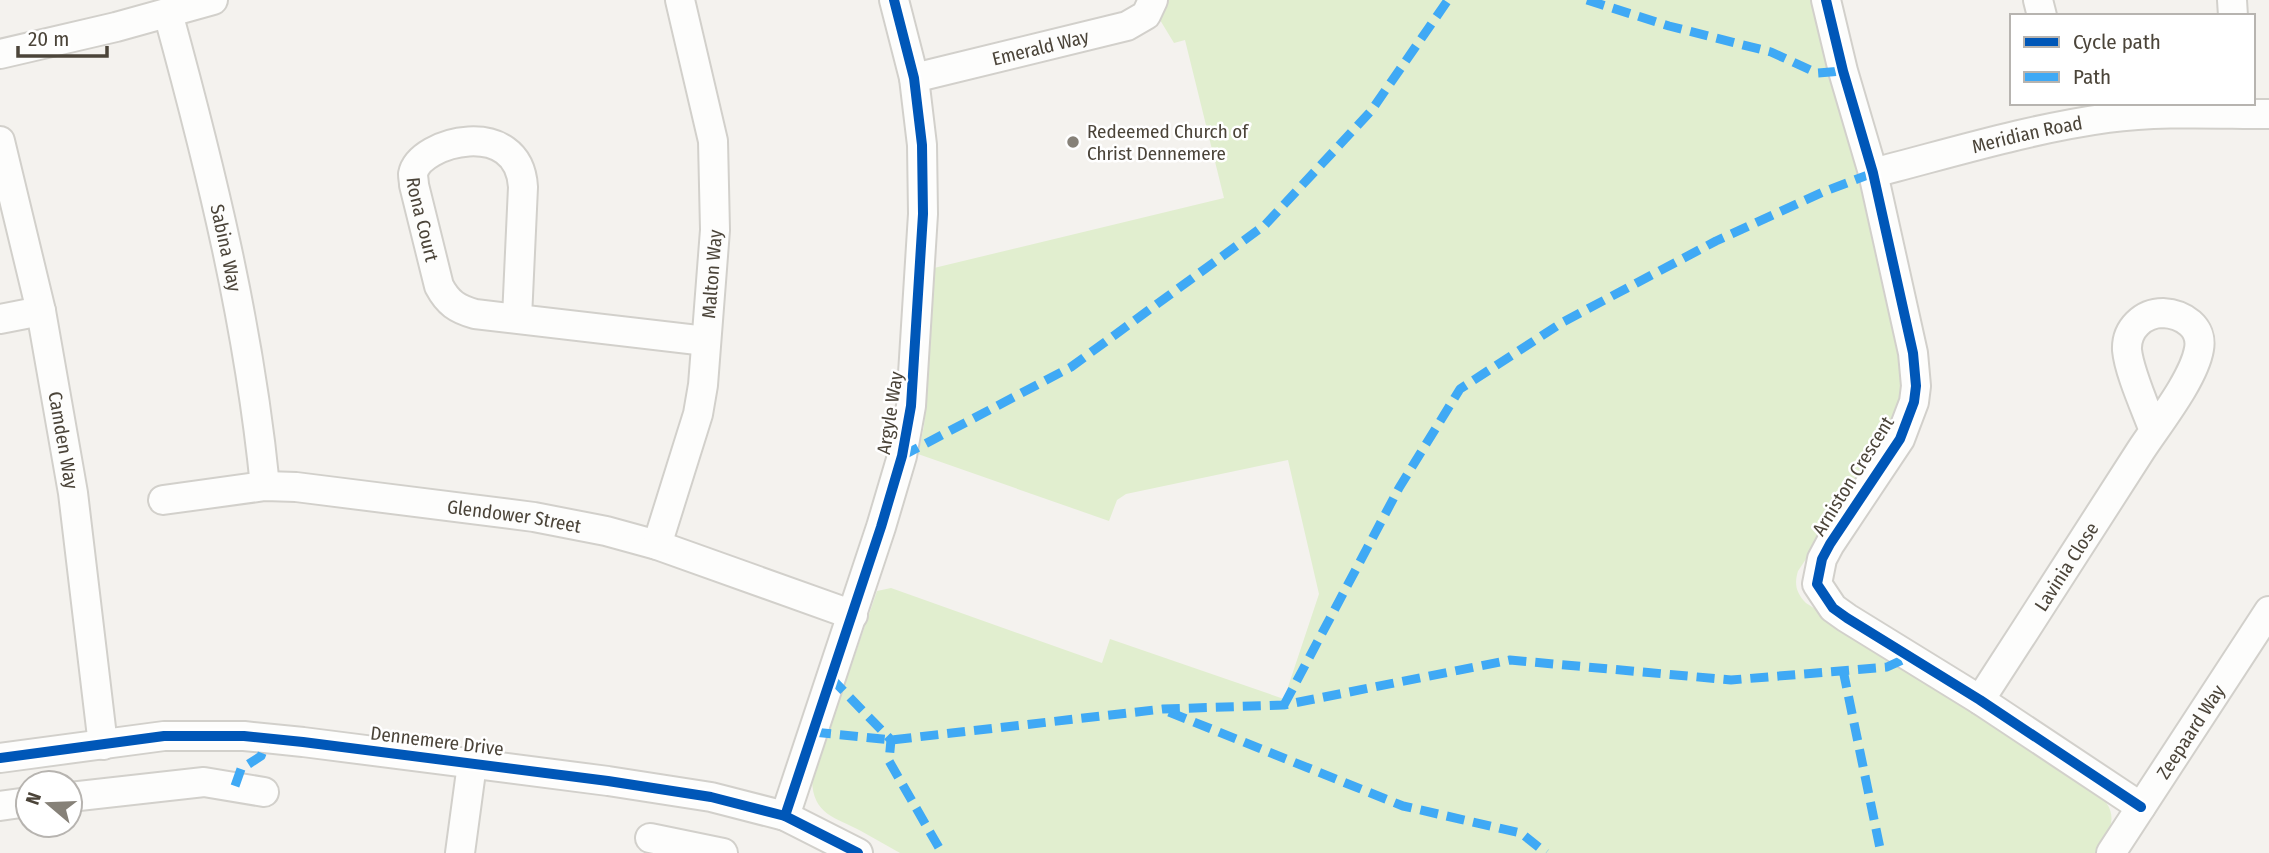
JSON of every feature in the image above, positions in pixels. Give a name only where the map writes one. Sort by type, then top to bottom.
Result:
[{"type":"street","points":[[0,54],[213,0]]},
{"type":"street","name":"Malton Way","points":[[657,545],[695,427],[703,385],[715,230],[713,141],[680,0]]},
{"type":"street","name":"Argyle Way","points":[[785,816],[853,615],[902,456],[911,406],[923,214],[922,145],[914,78],[894,0]]},
{"type":"street","name":"Emerald Way","points":[[914,78],[1127,26],[1146,15],[1153,0]]},
{"type":"street","name":"Arniston Crescent","points":[[1826,0],[1843,71],[1873,173],[1913,353],[1916,386],[1914,402],[1900,439],[1830,544],[1822,559],[1817,584],[1833,608],[1847,618],[1980,700],[2141,807]]},
{"type":"street","name":"Sabina Way","points":[[168,13],[218,200],[233,270],[259,422],[265,486]]},
{"type":"street","name":"Meridian Road","points":[[1873,173],[2022,134],[2067,114],[2134,116],[2235,108],[2269,114]]},
{"type":"street","name":"Camden Way","points":[[0,141],[41,311],[73,493],[103,745]]},
{"type":"street","name":"Rona Court","points":[[517,318],[523,187],[520,167],[509,152],[488,142],[453,144],[437,150],[423,159],[413,174],[439,286],[446,300],[475,314],[706,341]]},
{"type":"street","points":[[0,319],[41,311]]},
{"type":"street","name":"Lavinia Close","points":[[1980,700],[2154,431]]},
{"type":"street","name":"Glendower Street","points":[[163,500],[265,486],[332,490],[534,517],[606,531],[657,545],[853,615]]},
{"type":"street","name":"Zeepaard Way","points":[[2111,853],[2269,611]]},
{"type":"street","name":"Dennemere Drive","points":[[0,758],[164,736],[244,736],[659,788],[711,797],[785,816],[858,853]]},
{"type":"street","points":[[460,853],[472,764]]},
{"type":"street","points":[[84,795],[204,782],[264,792]]},
{"type":"street","points":[[650,838],[723,853]]},
{"type":"green space","points":[[1166,0],[1816,0],[1905,361],[1905,392],[1890,433],[1798,571],[1797,588],[1806,603],[2092,787],[2107,804],[2112,818],[2108,834],[2098,853],[900,853],[834,818],[821,808],[813,792],[812,780],[877,591],[891,588],[1102,663],[1110,639],[1284,699],[1319,594],[1288,460],[1126,494],[1117,500],[1109,521],[918,454],[924,426],[934,268],[1224,198],[1185,40],[1174,43],[1160,20]]},
{"type":"marked path","points":[[902,456],[1071,367],[1265,225],[1371,111],[1448,0]]},
{"type":"marked path","points":[[1587,0],[1669,26],[1771,52],[1817,73],[1843,71]]},
{"type":"marked path","points":[[1284,705],[1399,488],[1460,389],[1563,322],[1716,241],[1823,192],[1873,173]]},
{"type":"marked path","points":[[813,732],[891,740],[1163,709],[1284,705],[1510,660],[1731,680],[1887,667],[1909,657]]},
{"type":"marked path","points":[[1843,670],[1881,853]]},
{"type":"marked path","points":[[831,678],[891,740],[889,761],[942,853]]},
{"type":"marked path","points":[[1169,712],[1403,806],[1521,833],[1546,853]]},
{"type":"marked path","points":[[235,786],[241,769],[261,756],[268,738]]},
{"type":"cycle path","points":[[785,816],[881,527],[902,456],[911,406],[923,214],[922,145],[914,78],[894,0]]},
{"type":"cycle path","points":[[1826,0],[1843,71],[1873,173],[1913,353],[1916,386],[1914,402],[1900,439],[1830,544],[1822,559],[1817,584],[1833,608],[1847,618],[1980,700],[2141,807]]},
{"type":"cycle path","points":[[0,758],[164,736],[244,736],[303,742],[711,797],[785,816],[858,853]]},
{"type":"place","name":"Redeemed Church of Christ Dennemere","points":[[1073,142]]}]
